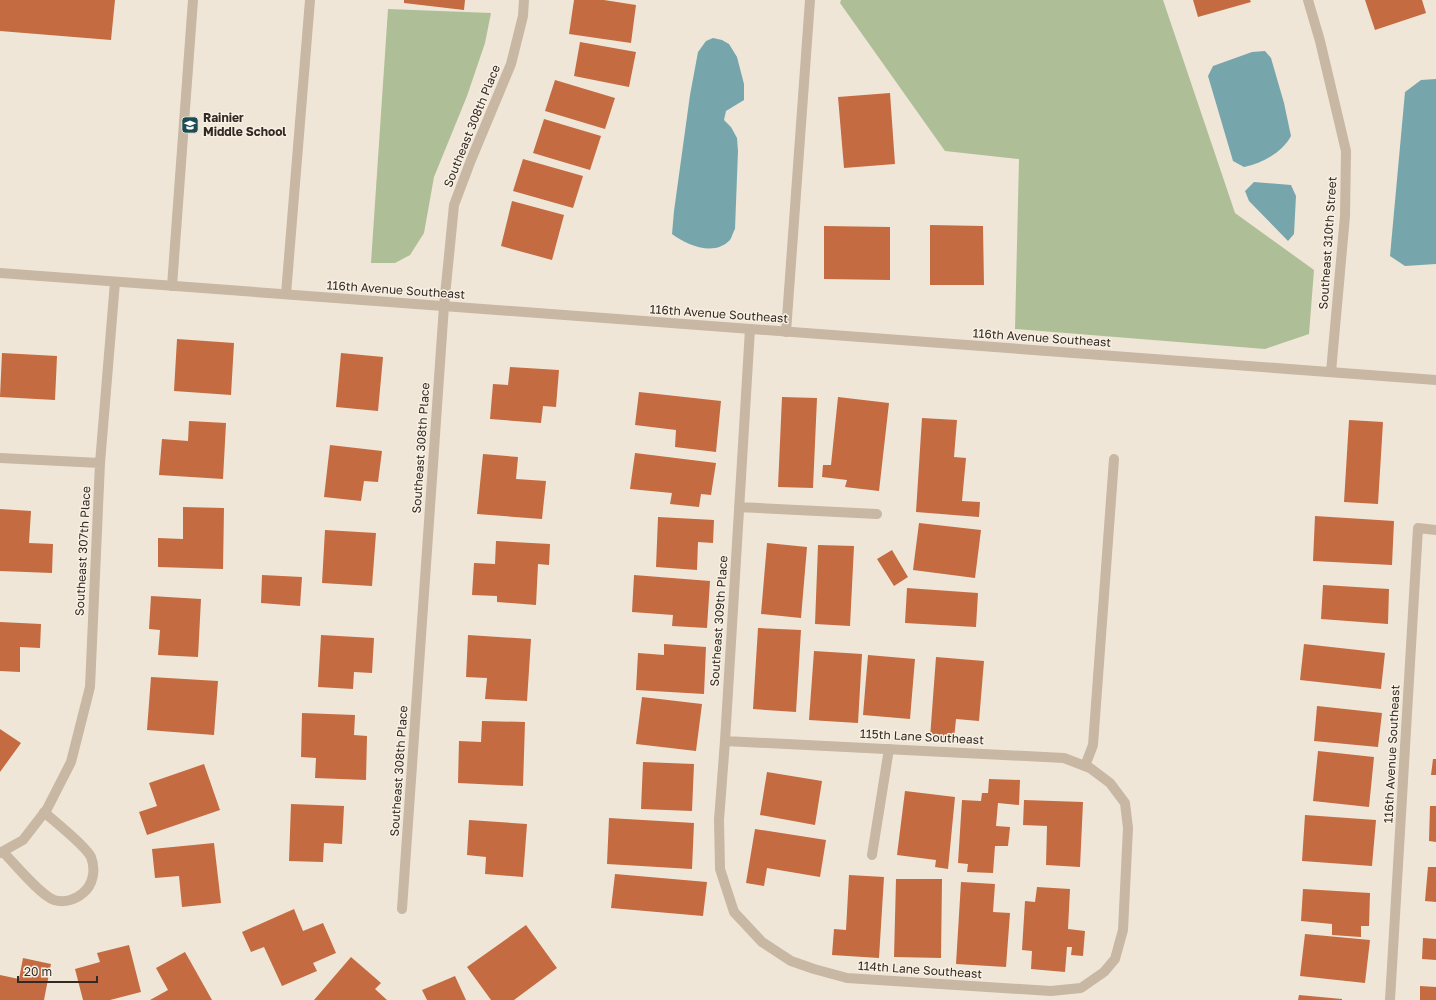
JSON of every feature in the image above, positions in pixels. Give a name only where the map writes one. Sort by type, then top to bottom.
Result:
[{"type":"street","points":[[172,286],[193,0]]},
{"type":"street","points":[[286,294],[310,0]]},
{"type":"street","name":"Southeast 308th Place","points":[[402,910],[444,306],[454,205],[511,64],[523,16],[524,0]]},
{"type":"street","points":[[786,332],[810,0]]},
{"type":"street","name":"Southeast 310th Street","points":[[1308,0],[1320,41],[1346,151],[1345,216],[1330,372]]},
{"type":"street","name":"116th Avenue Southeast","points":[[0,273],[1436,380]]},
{"type":"street","name":"Southeast 307th Place","points":[[1,852],[23,840],[44,812],[71,762],[90,688],[100,463],[115,282]]},
{"type":"street","name":"Southeast 309th Place","points":[[734,912],[720,869],[719,820],[740,507],[750,329]]},
{"type":"street","points":[[0,458],[100,463]]},
{"type":"street","points":[[1085,766],[1093,745],[1114,459]]},
{"type":"street","points":[[740,507],[877,514]]},
{"type":"street","name":"116th Avenue Southeast","points":[[1390,1000],[1418,528],[1436,530]]},
{"type":"street","name":"115th Lane Southeast","points":[[725,741],[1064,758],[1090,768],[1110,783],[1125,803],[1128,828],[1123,930],[1115,959]]},
{"type":"street","points":[[872,855],[889,749]]},
{"type":"street","points":[[1,852],[43,894],[54,900],[66,901],[77,898],[86,890],[92,880],[94,868],[90,856],[83,847],[44,812]]},
{"type":"street","name":"114th Lane Southeast","points":[[734,912],[762,942],[791,961],[846,978],[1050,991],[1081,988],[1104,972],[1115,959]]},
{"type":"green space","points":[[841,0],[1163,0],[1235,213],[1314,270],[1309,334],[1265,349],[1015,329],[1019,159],[945,151],[840,3]]},
{"type":"green space","points":[[388,9],[491,13],[485,43],[467,96],[434,177],[424,233],[410,255],[395,263],[371,263]]},
{"type":"water","points":[[713,38],[722,40],[729,44],[737,57],[744,84],[744,100],[726,111],[724,120],[731,127],[737,138],[738,151],[735,229],[730,240],[724,245],[716,248],[701,248],[685,242],[672,234],[690,95],[698,52],[706,41]]},
{"type":"water","points":[[1265,51],[1271,58],[1284,103],[1291,136],[1277,152],[1271,156],[1258,163],[1244,167],[1233,161],[1208,76],[1213,66],[1252,52]]},
{"type":"water","points":[[1436,79],[1436,264],[1405,266],[1390,256],[1405,92],[1421,80]]},
{"type":"water","points":[[1254,182],[1291,185],[1296,196],[1294,234],[1288,241],[1249,201],[1245,191]]},
{"type":"building","points":[[0,0],[115,0],[111,40],[0,31]]},
{"type":"building","points":[[404,0],[465,0],[464,10],[404,3]]},
{"type":"building","points":[[574,0],[604,0],[636,5],[631,43],[569,34]]},
{"type":"building","points":[[1193,0],[1250,0],[1251,2],[1198,17]]},
{"type":"building","points":[[1365,0],[1422,0],[1426,13],[1375,30]]},
{"type":"building","points":[[580,42],[636,52],[629,87],[574,76]]},
{"type":"building","points":[[555,80],[615,98],[605,129],[545,111]]},
{"type":"building","points":[[890,93],[895,164],[844,168],[838,97]]},
{"type":"building","points":[[544,119],[601,136],[590,170],[533,153]]},
{"type":"building","points":[[523,159],[583,176],[573,208],[513,191]]},
{"type":"building","points":[[512,201],[564,215],[552,260],[501,246]]},
{"type":"building","points":[[930,225],[983,226],[984,285],[930,285]]},
{"type":"building","points":[[824,226],[890,227],[890,280],[824,279]]},
{"type":"building","points":[[177,339],[234,343],[231,395],[174,391]]},
{"type":"building","points":[[2,353],[57,356],[55,400],[0,397]]},
{"type":"building","points":[[341,353],[383,357],[378,411],[336,407]]},
{"type":"building","points":[[510,367],[559,370],[556,407],[543,406],[541,423],[490,419],[493,384],[508,385]]},
{"type":"building","points":[[639,392],[721,401],[716,452],[675,447],[676,430],[635,425]]},
{"type":"building","points":[[782,397],[817,398],[813,488],[778,487]]},
{"type":"building","points":[[838,397],[889,403],[879,491],[845,487],[847,480],[822,477],[823,465],[831,465]]},
{"type":"building","points":[[922,418],[957,420],[954,457],[966,458],[962,501],[980,502],[979,517],[916,512]]},
{"type":"building","points":[[1349,420],[1383,422],[1378,504],[1344,502]]},
{"type":"building","points":[[189,421],[226,423],[223,479],[159,475],[162,439],[188,441]]},
{"type":"building","points":[[330,445],[382,451],[378,482],[364,481],[361,501],[324,497]]},
{"type":"building","points":[[635,453],[716,463],[711,495],[701,494],[699,507],[670,504],[672,493],[630,489]]},
{"type":"building","points":[[483,454],[518,457],[516,479],[546,481],[542,519],[477,514]]},
{"type":"building","points":[[183,507],[224,508],[223,569],[158,567],[158,538],[183,539]]},
{"type":"building","points":[[0,509],[31,511],[29,543],[53,544],[52,573],[0,571]]},
{"type":"building","points":[[1315,516],[1394,521],[1392,565],[1313,561]]},
{"type":"building","points":[[658,517],[714,520],[713,543],[698,542],[697,570],[656,567]]},
{"type":"building","points":[[919,523],[981,530],[975,578],[913,570]]},
{"type":"building","points":[[325,530],[376,533],[372,586],[322,583]]},
{"type":"building","points":[[496,541],[550,544],[549,565],[538,564],[536,605],[497,602],[497,596],[472,595],[474,563],[495,564]]},
{"type":"building","points":[[767,543],[807,547],[801,618],[761,614]]},
{"type":"building","points":[[818,545],[854,546],[850,626],[815,624]]},
{"type":"building","points":[[892,550],[908,577],[894,586],[877,559]]},
{"type":"building","points":[[262,575],[302,577],[300,606],[261,603]]},
{"type":"building","points":[[634,575],[710,581],[707,628],[672,626],[673,615],[632,612]]},
{"type":"building","points":[[1323,585],[1389,589],[1388,624],[1321,619]]},
{"type":"building","points":[[907,588],[978,593],[976,627],[905,623]]},
{"type":"building","points":[[151,596],[201,599],[198,657],[158,655],[160,630],[149,629]]},
{"type":"building","points":[[0,622],[41,624],[40,648],[20,647],[20,672],[0,671]]},
{"type":"building","points":[[758,628],[801,630],[796,712],[753,709]]},
{"type":"building","points":[[321,635],[374,638],[372,673],[354,672],[353,689],[318,687]]},
{"type":"building","points":[[468,635],[531,639],[527,701],[485,699],[487,678],[466,677]]},
{"type":"building","points":[[664,644],[706,647],[704,694],[636,690],[638,653],[664,655]]},
{"type":"building","points":[[1304,644],[1385,653],[1381,689],[1300,680]]},
{"type":"building","points":[[814,651],[862,654],[858,723],[809,720]]},
{"type":"building","points":[[868,655],[915,659],[910,719],[863,715]]},
{"type":"building","points":[[936,657],[984,661],[979,721],[956,719],[954,739],[930,738]]},
{"type":"building","points":[[151,677],[218,681],[214,735],[147,730]]},
{"type":"building","points":[[642,697],[702,704],[696,751],[636,744]]},
{"type":"building","points":[[1317,706],[1382,713],[1378,747],[1314,741]]},
{"type":"building","points":[[302,713],[355,715],[354,735],[367,736],[366,780],[315,778],[316,758],[301,757]]},
{"type":"building","points":[[482,721],[525,722],[523,786],[458,783],[459,741],[481,742]]},
{"type":"building","points":[[0,729],[21,743],[0,772]]},
{"type":"building","points":[[1318,751],[1374,757],[1369,807],[1313,801]]},
{"type":"building","points":[[1433,759],[1436,759],[1436,775],[1431,775]]},
{"type":"building","points":[[643,762],[694,764],[692,811],[641,809]]},
{"type":"building","points":[[204,764],[220,810],[147,835],[139,812],[157,806],[149,783]]},
{"type":"building","points":[[767,772],[822,781],[815,825],[760,815]]},
{"type":"building","points":[[989,779],[1020,780],[1019,805],[998,803],[996,826],[1010,827],[1008,846],[995,846],[993,873],[967,872],[968,864],[958,863],[962,800],[981,801],[982,793],[988,793]]},
{"type":"building","points":[[905,791],[955,797],[948,869],[935,867],[936,860],[897,855]]},
{"type":"building","points":[[1024,800],[1083,802],[1080,867],[1046,865],[1047,826],[1023,825]]},
{"type":"building","points":[[291,804],[344,806],[342,844],[324,843],[323,862],[289,861]]},
{"type":"building","points":[[1430,806],[1436,806],[1436,842],[1429,841]]},
{"type":"building","points":[[1305,815],[1376,820],[1372,866],[1302,861]]},
{"type":"building","points":[[609,818],[694,823],[692,869],[607,864]]},
{"type":"building","points":[[469,820],[527,824],[523,877],[485,874],[486,857],[467,855]]},
{"type":"building","points":[[755,829],[826,840],[820,877],[767,868],[764,886],[746,883]]},
{"type":"building","points":[[214,843],[221,903],[182,907],[179,876],[155,878],[152,849]]},
{"type":"building","points":[[1428,867],[1436,867],[1436,902],[1425,901]]},
{"type":"building","points":[[615,874],[707,882],[703,916],[611,908]]},
{"type":"building","points":[[849,875],[884,877],[879,958],[832,955],[834,929],[846,930]]},
{"type":"building","points":[[896,879],[942,879],[941,958],[894,957]]},
{"type":"building","points":[[961,882],[995,884],[993,912],[1010,913],[1006,967],[956,964]]},
{"type":"building","points":[[1037,887],[1070,889],[1068,929],[1085,931],[1083,956],[1071,955],[1072,947],[1067,947],[1065,972],[1031,969],[1032,951],[1022,950],[1025,901],[1035,902]]},
{"type":"building","points":[[1303,889],[1370,893],[1369,926],[1361,926],[1361,937],[1332,935],[1332,924],[1301,921]]},
{"type":"building","points":[[294,909],[303,931],[323,923],[336,953],[313,963],[317,971],[282,986],[264,947],[251,952],[242,932]]},
{"type":"building","points":[[526,925],[557,968],[514,1000],[491,1000],[467,967]]},
{"type":"building","points":[[1305,934],[1370,940],[1365,983],[1300,976]]},
{"type":"building","points":[[1423,938],[1436,939],[1436,960],[1422,959]]},
{"type":"building","points":[[129,945],[141,992],[110,1000],[83,1000],[75,969],[100,962],[97,953]]},
{"type":"building","points":[[185,952],[212,1000],[150,1000],[168,990],[156,968]]},
{"type":"building","points":[[351,957],[381,983],[375,989],[387,1000],[314,1000]]},
{"type":"building","points":[[23,958],[51,964],[44,1000],[0,1000],[0,975],[19,979]]},
{"type":"building","points":[[455,976],[466,1000],[427,1000],[422,990]]},
{"type":"building","points":[[1420,986],[1436,987],[1436,1000],[1420,1000]]},
{"type":"building","points":[[1299,995],[1342,999],[1342,1000],[1298,1000]]},
{"type":"place","name":"Rainier Middle School","points":[[190,125]]}]
